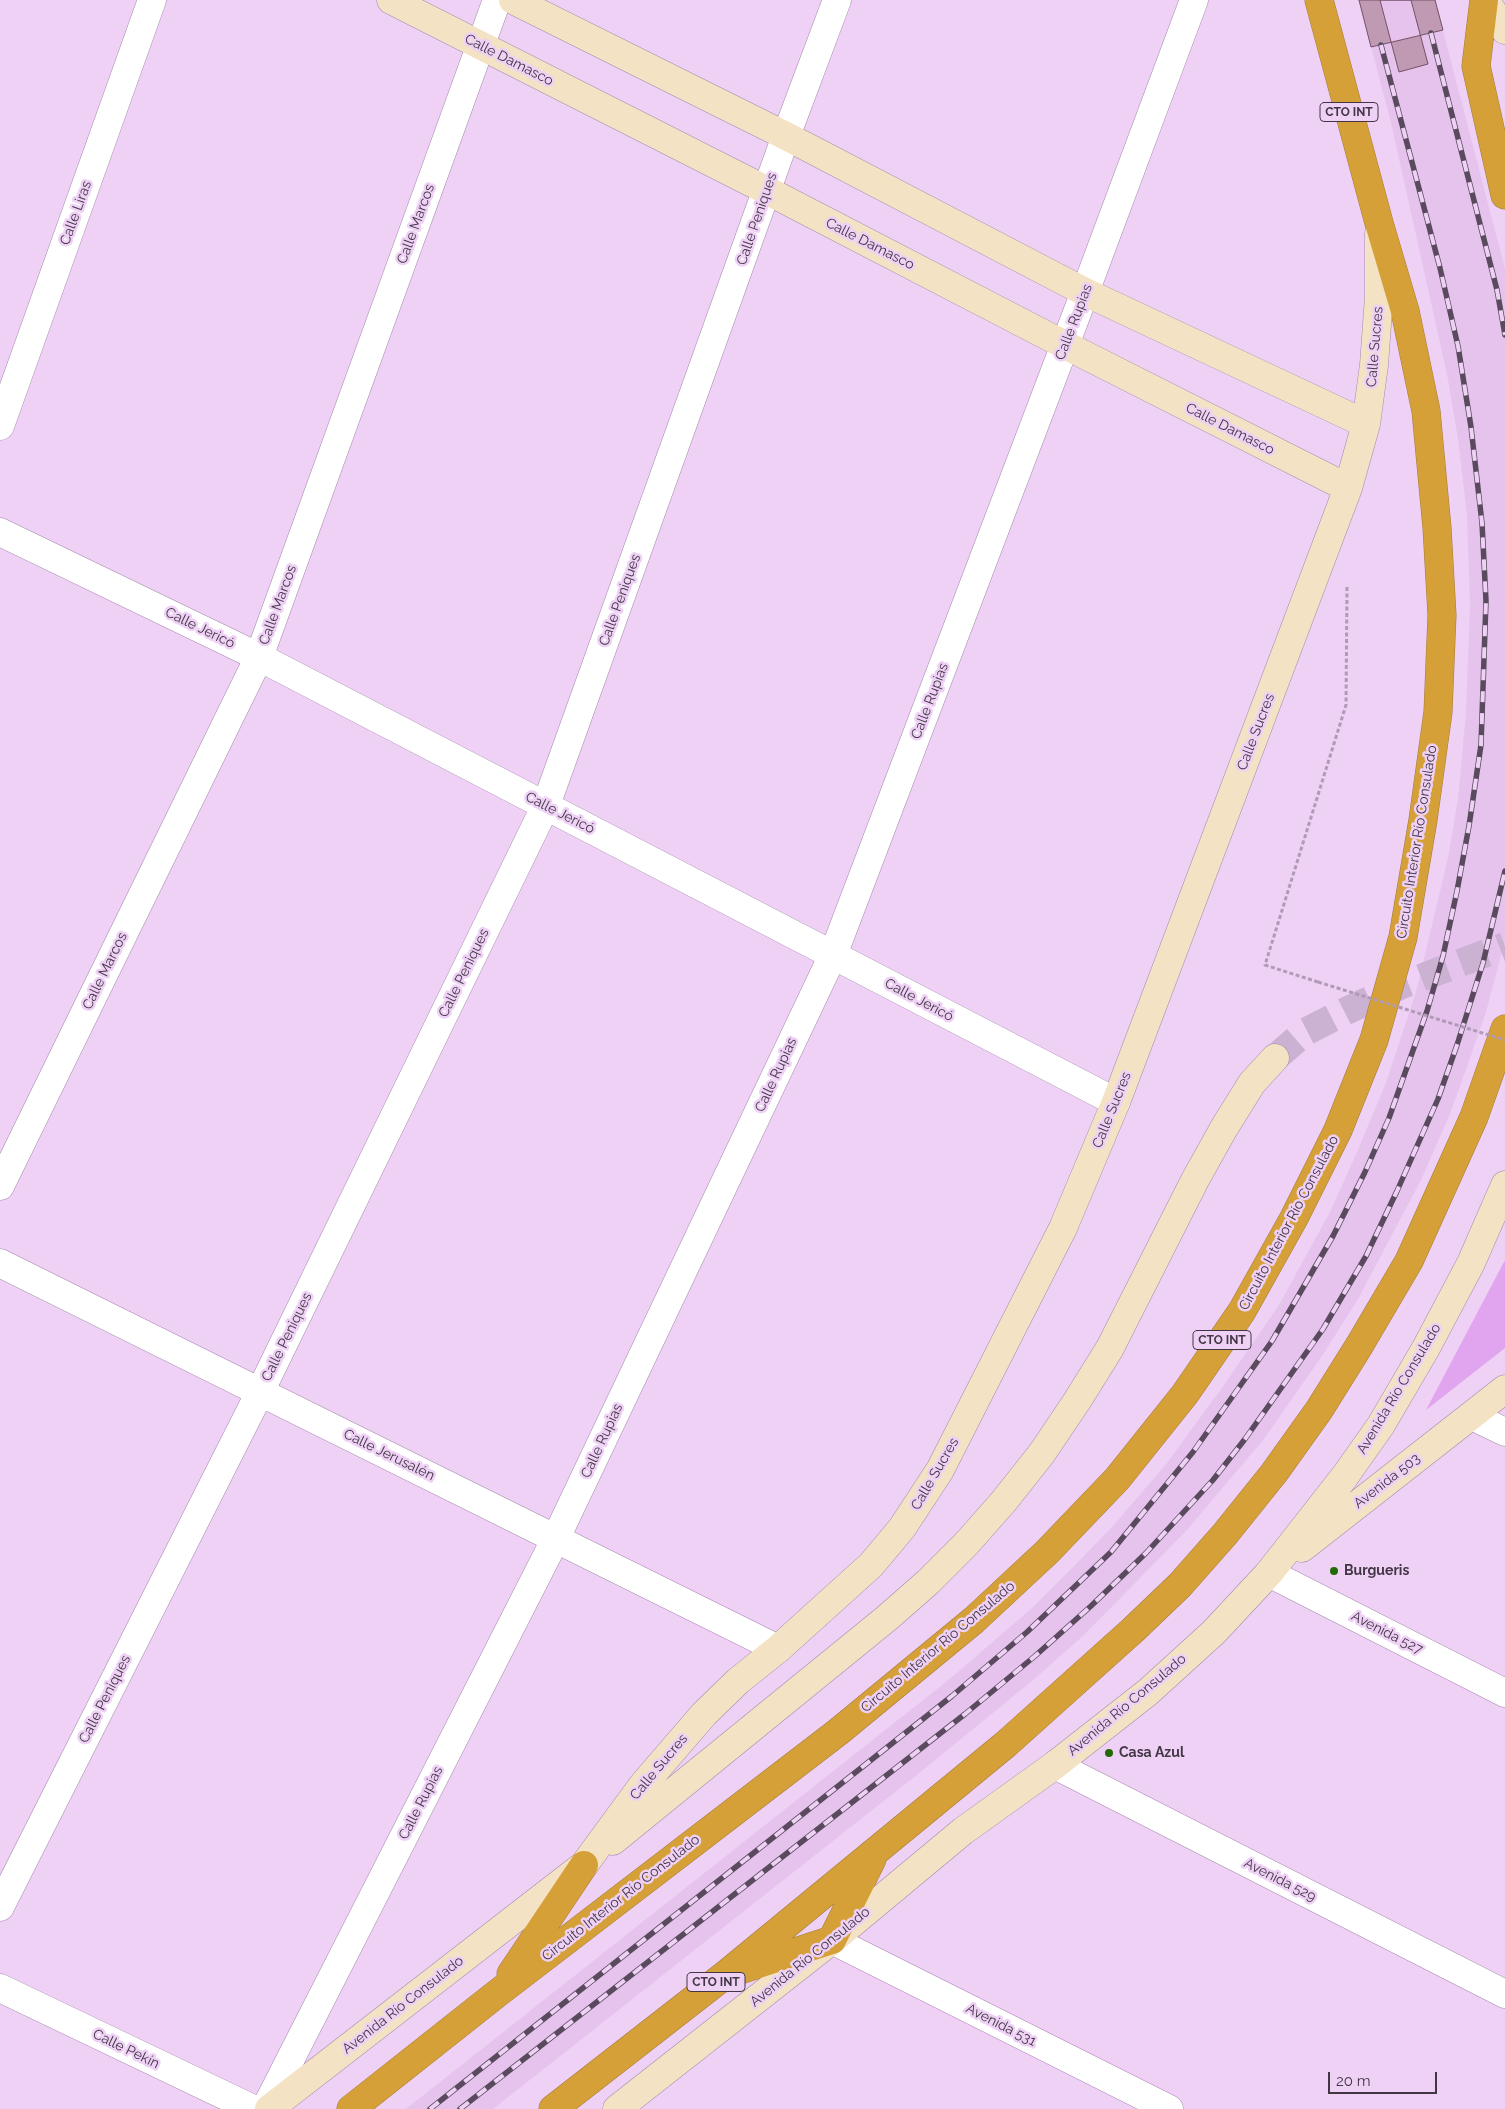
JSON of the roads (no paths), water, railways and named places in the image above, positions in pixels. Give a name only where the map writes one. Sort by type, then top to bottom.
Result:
[{"type":"highway","name":"CTO INT","points":[[1319,0],[1379,223]]},
{"type":"highway","points":[[1484,0],[1476,66],[1505,195]]},
{"type":"highway","name":"Circuito Interior Río Consulado","points":[[351,2109],[499,1992],[838,1732],[974,1620],[1047,1552],[1116,1480],[1186,1394],[1242,1311],[1294,1218],[1338,1130],[1374,1040],[1403,937],[1423,820],[1438,712],[1442,615],[1437,528],[1426,411],[1405,311],[1379,223]]},
{"type":"highway","name":"CTO INT","points":[[553,2109],[725,1975],[1006,1744],[1133,1630],[1186,1578],[1225,1534],[1274,1473],[1319,1410],[1409,1261],[1474,1117],[1505,1030]]},
{"type":"highway","points":[[725,1975],[832,1940],[876,1851]]},
{"type":"highway","points":[[499,1992],[584,1865]]},
{"type":"main road","name":"Calle Damasco","points":[[391,0],[1348,488]]},
{"type":"main road","points":[[513,0],[786,136],[1085,292],[1366,424]]},
{"type":"main road","points":[[1484,0],[1505,30]]},
{"type":"main road","name":"Calle Sucres","points":[[584,1865],[642,1786],[672,1749],[738,1681],[778,1649],[871,1565],[902,1528],[940,1470],[1064,1228],[1116,1102],[1348,488],[1366,424],[1374,365],[1379,297],[1379,223]]},
{"type":"main road","points":[[584,1865],[887,1618],[928,1582],[1004,1501],[1042,1453],[1078,1401],[1110,1348],[1195,1180],[1224,1128],[1252,1083],[1275,1058]]},
{"type":"main road","name":"Avenida Río Consulado","points":[[617,2109],[832,1940],[963,1831],[1055,1765],[1148,1692],[1214,1632],[1269,1573],[1345,1476],[1381,1425],[1426,1348],[1471,1262],[1505,1185]]},
{"type":"main road","name":"Avenida 503","points":[[1269,1573],[1505,1389]]},
{"type":"main road","name":"Avenida Río Consulado","points":[[267,2109],[584,1865]]},
{"type":"street","name":"Calle Liras","points":[[0,426],[152,0]]},
{"type":"street","name":"Calle Marcos","points":[[0,1186],[259,657],[497,0]]},
{"type":"street","name":"Calle Peniques","points":[[0,1907],[260,1392],[546,805],[768,191],[786,136],[837,0]]},
{"type":"street","name":"Calle Rupias","points":[[267,2109],[556,1538],[833,955],[1194,0]]},
{"type":"street","name":"Calle Jericó","points":[[0,532],[259,657],[1116,1102]]},
{"type":"street","name":"Calle Jerusalén","points":[[0,1263],[778,1649]]},
{"type":"street","points":[[1472,1416],[1505,1432]]},
{"type":"street","name":"Avenida 527","points":[[1269,1573],[1505,1693]]},
{"type":"street","name":"Avenida 529","points":[[1055,1765],[1505,1994]]},
{"type":"street","name":"Avenida 531","points":[[832,1940],[1169,2109]]},
{"type":"street","name":"Calle Pekín","points":[[0,1988],[253,2109]]},
{"type":"tunnel","points":[[1275,1058],[1305,1032],[1346,1011],[1402,985],[1505,946]]},
{"type":"railway","points":[[1431,33],[1497,290],[1505,335]]},
{"type":"railway","points":[[430,2109],[952,1696],[1027,1632],[1111,1552],[1193,1452],[1272,1341],[1333,1236],[1365,1172],[1389,1118],[1427,1011],[1443,956],[1457,891],[1481,745],[1486,601],[1482,523],[1471,427],[1458,346],[1440,268],[1381,45]]},
{"type":"railway","points":[[460,2109],[965,1714],[1035,1656],[1146,1553],[1213,1480],[1245,1439],[1323,1329],[1366,1256],[1438,1099],[1483,963],[1505,871]]},
{"type":"place","name":"Burgueris","points":[[1334,1571]]},
{"type":"place","name":"Casa Azul","points":[[1109,1753]]}]
